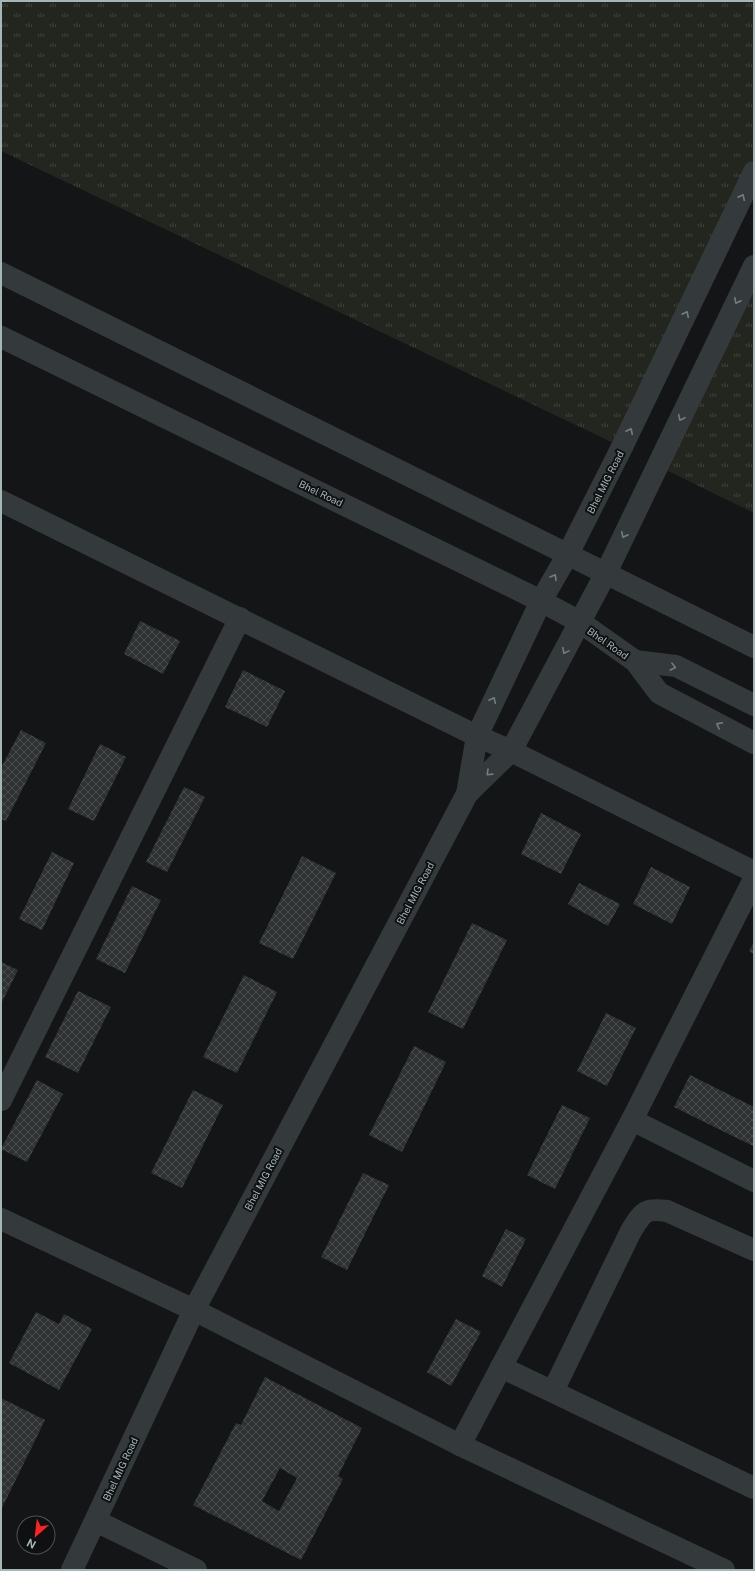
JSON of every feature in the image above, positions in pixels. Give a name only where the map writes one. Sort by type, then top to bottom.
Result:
[{"type":"street","name":"Bhel MIG Road","points":[[72,1570],[194,1310],[467,794],[477,736],[541,601],[568,554],[622,447],[754,172]]},
{"type":"street","name":"Bhel MIG Road","points":[[467,794],[512,751],[606,573],[754,266]]},
{"type":"street","points":[[1,273],[754,647]]},
{"type":"street","name":"Bhel Road","points":[[1,337],[541,601],[580,622],[635,661],[659,693],[754,742]]},
{"type":"street","points":[[2,505],[240,618],[477,736],[512,751],[754,872]]},
{"type":"street","points":[[1,1100],[240,618]]},
{"type":"street","name":"Bhel Road","points":[[635,661],[676,666],[754,705]]},
{"type":"street","points":[[460,1445],[632,1120],[754,879]]},
{"type":"street","points":[[632,1120],[754,1181]]},
{"type":"street","points":[[553,1392],[631,1231],[641,1216],[652,1209],[667,1211],[754,1250]]},
{"type":"street","points":[[1,1219],[194,1310],[460,1445],[724,1570]]},
{"type":"street","points":[[501,1366],[754,1488]]},
{"type":"street","points":[[96,1521],[196,1570]]},
{"type":"green space","points":[[1,1],[754,1],[754,172],[622,447],[1,151]]},
{"type":"green space","points":[[754,290],[754,513],[666,470]]},
{"type":"building","points":[[140,621],[180,641],[163,674],[124,654]]},
{"type":"building","points":[[243,670],[285,691],[267,727],[225,707]]},
{"type":"building","points":[[21,730],[46,743],[6,821],[1,819],[1,768]]},
{"type":"building","points":[[100,744],[126,757],[94,821],[68,809]]},
{"type":"building","points":[[184,787],[205,797],[167,872],[146,862]]},
{"type":"building","points":[[541,813],[581,834],[561,874],[521,854]]},
{"type":"building","points":[[52,852],[74,863],[42,930],[19,919]]},
{"type":"building","points":[[302,856],[336,873],[293,959],[259,943]]},
{"type":"building","points":[[651,867],[690,887],[672,924],[633,904]]},
{"type":"building","points":[[579,883],[620,904],[608,926],[568,904]]},
{"type":"building","points":[[132,886],[161,900],[125,973],[96,959]]},
{"type":"building","points":[[472,923],[507,940],[463,1029],[428,1012]]},
{"type":"building","points":[[754,942],[754,954],[749,951]]},
{"type":"building","points":[[1,962],[18,970],[1,1004]]},
{"type":"building","points":[[244,975],[277,992],[237,1073],[203,1057]]},
{"type":"building","points":[[78,991],[111,1007],[78,1073],[45,1057]]},
{"type":"building","points":[[606,1013],[636,1028],[607,1086],[577,1071]]},
{"type":"building","points":[[414,1046],[446,1062],[402,1152],[369,1135]]},
{"type":"building","points":[[690,1075],[754,1107],[753,1146],[674,1107]]},
{"type":"building","points":[[37,1080],[63,1094],[27,1162],[1,1149]]},
{"type":"building","points":[[193,1090],[223,1105],[182,1188],[151,1173]]},
{"type":"building","points":[[562,1105],[590,1118],[555,1189],[527,1175]]},
{"type":"building","points":[[363,1173],[389,1185],[347,1270],[321,1257]]},
{"type":"building","points":[[506,1229],[526,1239],[502,1287],[482,1276]]},
{"type":"building","points":[[36,1312],[59,1324],[64,1314],[92,1329],[59,1390],[9,1363]]},
{"type":"building","points":[[456,1319],[481,1332],[451,1386],[427,1372]]},
{"type":"building","points":[[265,1377],[362,1428],[338,1476],[343,1479],[301,1560],[193,1505],[236,1423],[241,1425]],"holes":[[[280,1468],[297,1478],[279,1511],[262,1501]]]},
{"type":"building","points":[[1,1398],[45,1420],[1,1510]]}]
